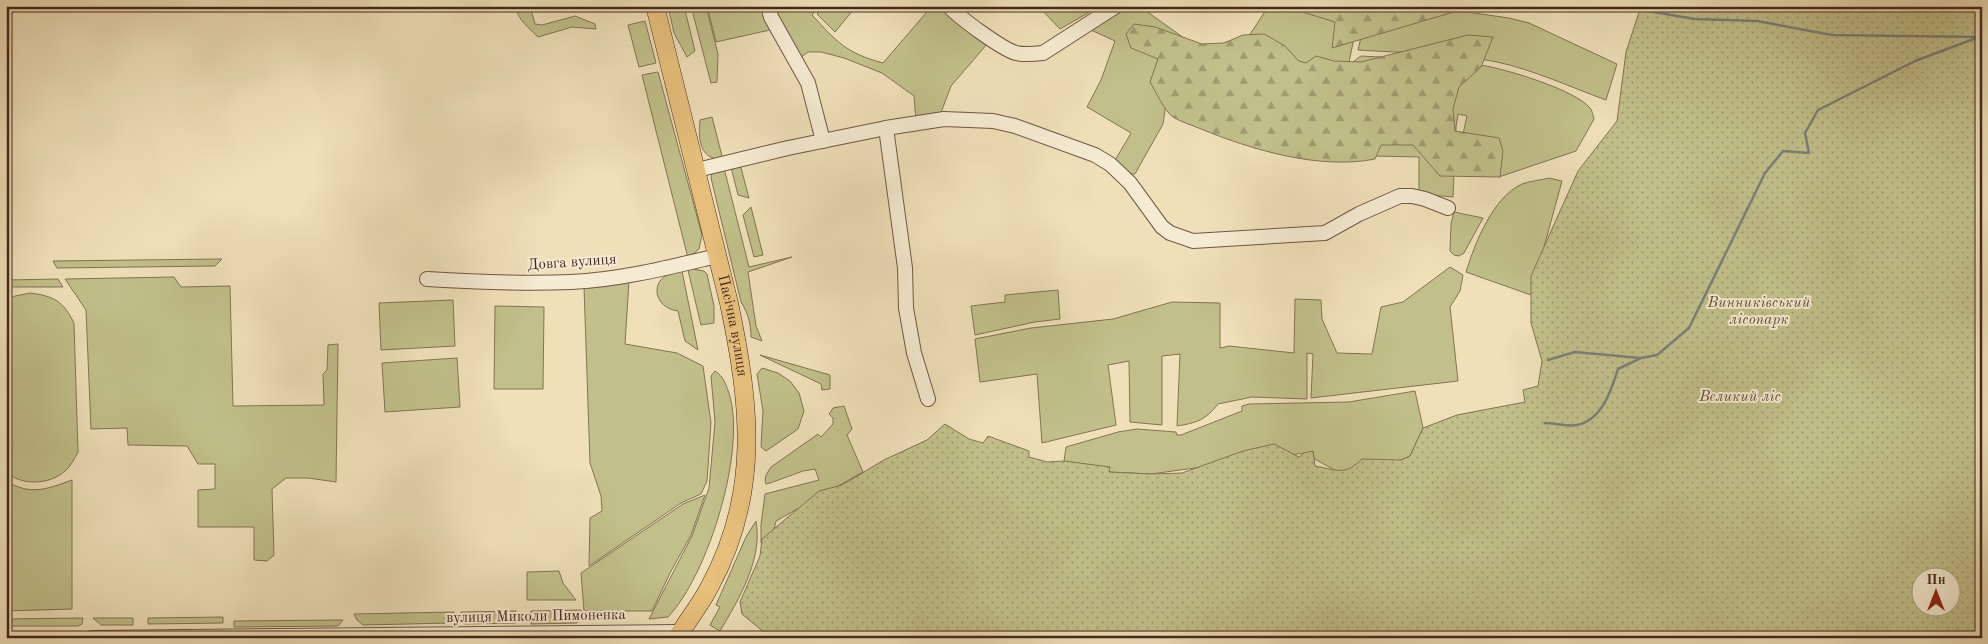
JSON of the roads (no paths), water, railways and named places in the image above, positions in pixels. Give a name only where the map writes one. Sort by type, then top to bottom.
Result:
[{"type":"main road","name":"Пасічна вулиця","points":[[655,6],[697,170],[739,350],[747,415],[746,472],[738,514],[725,553],[710,587],[678,635]]},
{"type":"street","points":[[768,6],[771,17],[808,83],[823,141]]},
{"type":"street","points":[[949,6],[1005,48],[1016,53],[1030,55],[1043,53],[1116,6]]},
{"type":"street","points":[[697,170],[886,128],[944,119],[993,121],[1015,126],[1082,149],[1110,164],[1130,182],[1162,226],[1170,233],[1193,241],[1324,233],[1359,214],[1400,196],[1418,198],[1448,208]]},
{"type":"street","points":[[886,128],[905,268],[906,308],[914,354],[928,399]]},
{"type":"street","name":"Довга вулиця","points":[[427,279],[497,283],[573,282],[660,269],[717,256]]},
{"type":"street","name":"вулиця Миколи Пимоненка","points":[[93,638],[678,635]]},
{"type":"waterway","points":[[1618,6],[1695,19],[1757,21],[1832,35],[1979,37],[1982,35]]},
{"type":"waterway","points":[[1545,423],[1577,425],[1586,422],[1599,411],[1609,395],[1618,369],[1641,358],[1657,355],[1689,328],[1765,173],[1783,151],[1809,153],[1805,133],[1818,110],[1915,61],[1979,37]]},
{"type":"waterway","points":[[1548,360],[1575,352],[1640,358]]},
{"type":"park label","name":"Винниківський лісопарк","points":[[1759,312]]},
{"type":"park label","name":"Великий ліс","points":[[1740,397]]}]
